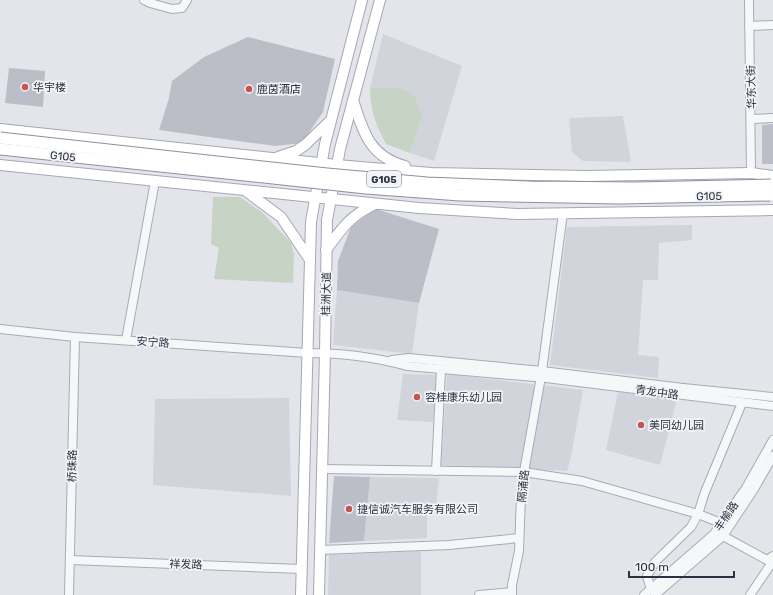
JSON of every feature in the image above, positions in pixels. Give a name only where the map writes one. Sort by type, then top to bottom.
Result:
[{"type":"highway","name":"G105","points":[[0,138],[327,174],[427,183],[529,188],[772,188]]},
{"type":"highway","name":"G105","points":[[0,149],[366,188],[460,195],[620,198],[772,188]]},
{"type":"main road","name":"桂洲大道","points":[[301,595],[311,222],[325,144],[362,0]]},
{"type":"main road","name":"桂洲大道","points":[[319,595],[327,220],[336,165],[380,0]]},
{"type":"main road","points":[[353,100],[366,137],[379,154],[393,163],[430,173]]},
{"type":"main road","points":[[272,158],[296,151],[305,145],[331,120]]},
{"type":"main road","points":[[0,129],[336,165],[430,173],[587,176],[751,173],[772,188]]},
{"type":"main road","points":[[271,192],[279,186],[283,176],[277,163],[272,158]]},
{"type":"main road","points":[[0,165],[375,204],[517,214],[773,210]]},
{"type":"main road","points":[[401,170],[394,177],[389,190],[392,197],[402,206]]},
{"type":"main road","points":[[245,190],[281,217],[310,260]]},
{"type":"main road","points":[[326,250],[350,219],[361,211],[375,204]]},
{"type":"street","points":[[144,0],[172,9],[182,8],[187,0]]},
{"type":"street","name":"华东大街","points":[[749,0],[751,173]]},
{"type":"street","points":[[750,26],[773,25]]},
{"type":"street","points":[[751,119],[773,118]]},
{"type":"street","points":[[126,340],[155,181]]},
{"type":"street","name":"隔涌路","points":[[512,594],[512,585],[519,551],[521,495],[524,472],[541,374],[563,213]]},
{"type":"street","name":"安宁路","points":[[0,329],[74,337],[325,353],[388,360]]},
{"type":"street","name":"桥珠路","points":[[69,595],[74,337]]},
{"type":"street","points":[[388,360],[409,358],[541,374]]},
{"type":"street","points":[[388,360],[406,366],[541,374]]},
{"type":"street","points":[[436,471],[441,369]]},
{"type":"street","name":"青龙中路","points":[[541,374],[773,397]]},
{"type":"street","name":"青龙中路","points":[[541,374],[742,403],[773,406]]},
{"type":"street","points":[[650,593],[647,576],[655,562],[691,527],[698,514],[705,492],[742,403]]},
{"type":"street","name":"丰榆路","points":[[650,593],[714,534],[746,488],[773,440]]},
{"type":"street","name":"丰榆路","points":[[650,593],[724,536],[773,456]]},
{"type":"street","points":[[322,469],[524,472],[582,481],[698,514],[721,523],[724,536],[767,560],[773,556]]},
{"type":"street","points":[[320,550],[449,545],[520,538]]},
{"type":"street","name":"祥发路","points":[[70,560],[302,569]]},
{"type":"street","points":[[750,595],[773,561]]},
{"type":"street","points":[[479,595],[512,594]]},
{"type":"shaded area","points":[[383,34],[462,66],[434,161],[410,153],[422,117],[400,88],[370,88]]},
{"type":"shaded area","points":[[623,116],[631,162],[583,161],[572,152],[569,118]]},
{"type":"shaded area","points":[[692,225],[692,240],[659,243],[658,280],[643,280],[638,355],[659,357],[658,378],[550,365],[567,227]]},
{"type":"shaded area","points":[[337,290],[419,303],[412,354],[333,345]]},
{"type":"shaded area","name":"容桂康乐幼儿园","points":[[403,374],[437,375],[433,422],[397,420]]},
{"type":"shaded area","points":[[447,374],[583,390],[571,457],[567,471],[441,465]]},
{"type":"shaded area","name":"美同幼儿园","points":[[618,392],[677,399],[660,465],[606,450]]},
{"type":"shaded area","points":[[289,398],[291,496],[153,485],[155,399]]},
{"type":"shaded area","points":[[370,477],[439,478],[436,508],[427,510],[427,538],[364,541]]},
{"type":"shaded area","points":[[421,551],[421,595],[328,595],[329,555]]},
{"type":"green space","points":[[370,88],[400,88],[415,97],[422,117],[410,153],[386,144],[374,117]]},
{"type":"green space","points":[[213,197],[240,197],[263,213],[291,243],[294,255],[293,283],[214,279],[219,248],[211,244]]},
{"type":"building","name":"鹿茵酒店","points":[[248,37],[335,59],[323,112],[302,143],[275,146],[159,130],[169,98],[172,81],[204,57]]},
{"type":"building","name":"华宇楼","points":[[9,68],[45,71],[43,107],[5,103]]},
{"type":"building","points":[[773,124],[773,164],[762,164],[762,125]]},
{"type":"building","points":[[376,209],[439,229],[419,303],[337,290],[338,261],[351,227]]},
{"type":"building","name":"捷信诚汽车服务有限公司","points":[[334,476],[370,477],[364,541],[329,543]]},
{"type":"place","name":"华宇楼","points":[[25,87]]},
{"type":"place","name":"鹿茵酒店","points":[[249,89]]},
{"type":"place","name":"容桂康乐幼儿园","points":[[417,397]]},
{"type":"place","name":"美同幼儿园","points":[[641,425]]},
{"type":"place","name":"捷信诚汽车服务有限公司","points":[[349,509]]}]
